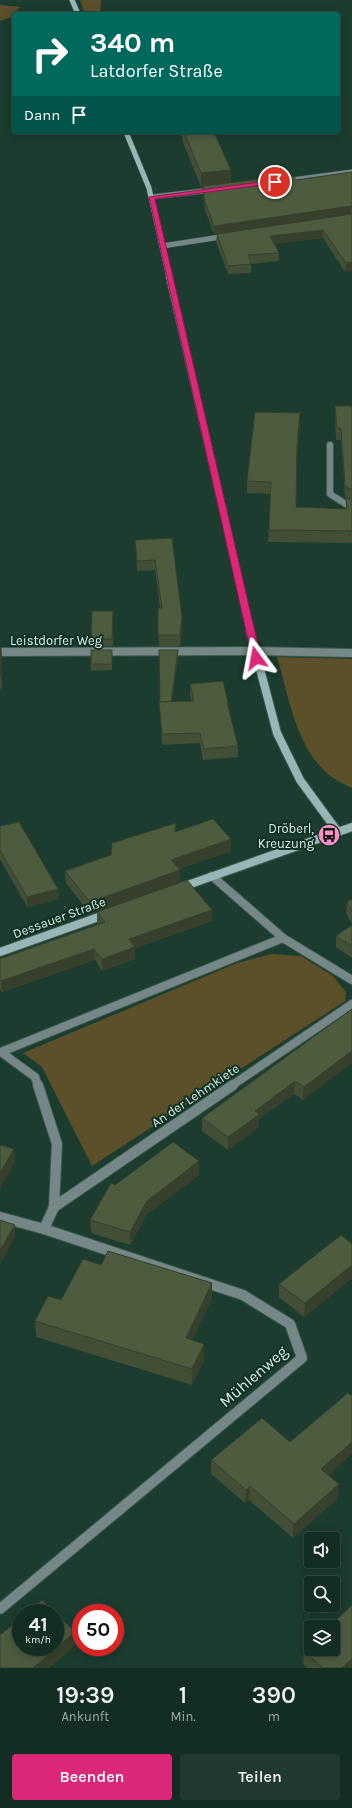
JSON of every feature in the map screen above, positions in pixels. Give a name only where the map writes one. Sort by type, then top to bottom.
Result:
[{"type":"main road","points":[[72,0],[77,12]]},
{"type":"main road","points":[[127,134],[152,197],[255,651],[277,733],[300,780],[338,832]]},
{"type":"main road","points":[[176,889],[352,827]]},
{"type":"main road","name":"Dessauer Straße","points":[[0,952],[117,910]]},
{"type":"street","points":[[275,182],[352,172]]},
{"type":"street","points":[[152,197],[221,189]]},
{"type":"street","points":[[162,246],[232,236]]},
{"type":"street","points":[[330,445],[330,494],[352,508]]},
{"type":"street","name":"Leistdorfer Weg","points":[[0,652],[255,651],[352,653]]},
{"type":"street","points":[[212,876],[283,938],[352,980]]},
{"type":"street","points":[[0,1052],[283,938]]},
{"type":"street","name":"An der Lehmkiete","points":[[54,1207],[352,1004]]},
{"type":"street","points":[[0,1052],[35,1077],[56,1144],[54,1207],[44,1228]]},
{"type":"street","name":"Mühlenweg","points":[[0,1218],[44,1228],[244,1295],[290,1324],[302,1358],[0,1609]]},
{"type":"shaded area","points":[[80,0],[101,0],[100,12],[84,12]]},
{"type":"shaded area","points":[[0,5],[20,7],[16,12],[12,12],[11,17],[0,21]]},
{"type":"shaded area","points":[[277,657],[352,659],[352,788],[333,778],[320,767],[310,753],[302,738],[290,706]]},
{"type":"shaded area","points":[[271,954],[301,956],[333,976],[346,992],[345,1001],[92,1166],[42,1067],[23,1053],[237,963]]},
{"type":"building","points":[[185,134],[215,134],[231,170],[201,173]]},
{"type":"building","points":[[352,172],[352,206],[214,226],[205,202],[203,186],[292,175],[296,180]]},
{"type":"building","points":[[352,214],[352,262],[346,263],[323,230],[270,236],[279,253],[248,255],[251,264],[228,266],[217,234]]},
{"type":"building","points":[[335,406],[352,406],[352,490],[345,486],[341,428],[337,428]]},
{"type":"building","points":[[255,412],[300,413],[297,447],[296,507],[347,509],[346,498],[352,500],[352,531],[269,530],[271,482],[247,481]]},
{"type":"building","points":[[172,538],[182,617],[180,635],[158,635],[158,608],[162,608],[155,560],[137,561],[135,540]]},
{"type":"building","points":[[92,611],[113,611],[112,639],[91,639]]},
{"type":"building","points":[[1,647],[1,676],[0,676]]},
{"type":"building","points":[[91,650],[112,650],[112,664],[91,664]]},
{"type":"building","points":[[159,650],[178,650],[171,702],[160,702]]},
{"type":"building","points":[[223,681],[238,746],[204,749],[200,733],[162,734],[159,702],[194,701],[190,684]]},
{"type":"building","points":[[213,819],[231,839],[171,860],[180,870],[90,902],[65,871],[111,855],[112,843],[176,823],[175,832]]},
{"type":"building","points":[[19,822],[58,889],[27,897],[0,850],[0,826]]},
{"type":"building","points":[[187,880],[212,910],[129,939],[135,947],[102,959],[94,949],[1,981],[0,980],[0,959],[105,922],[97,912]]},
{"type":"building","points":[[352,899],[352,912],[347,902]]},
{"type":"building","points":[[352,925],[352,946],[336,936]]},
{"type":"building","points":[[352,1009],[352,1051],[304,1087],[295,1081],[255,1111],[260,1114],[228,1137],[202,1118]]},
{"type":"building","points":[[173,1142],[199,1161],[147,1201],[130,1232],[90,1220],[111,1183],[115,1185]]},
{"type":"building","points":[[0,1145],[14,1149],[0,1173]]},
{"type":"building","points":[[0,1220],[15,1225],[0,1250]]},
{"type":"building","points":[[341,1235],[352,1244],[352,1265],[305,1303],[279,1284]]},
{"type":"building","points":[[108,1251],[212,1283],[186,1338],[204,1344],[192,1369],[35,1321],[48,1296],[61,1300],[83,1259],[101,1265]]},
{"type":"building","points":[[348,1393],[352,1396],[352,1442],[321,1469],[339,1484],[294,1524],[250,1486],[246,1490],[211,1460],[262,1418],[290,1442]]},
{"type":"building","points":[[42,1600],[46,1604],[37,1604]]},
{"type":"building","points":[[352,1605],[352,1659],[342,1668],[323,1668],[310,1656],[340,1656],[340,1620],[336,1620]]},
{"type":"building","points":[[64,1621],[72,1629],[72,1635],[64,1641]]},
{"type":"building","points":[[12,1625],[12,1656],[47,1656],[33,1668],[0,1668],[0,1635]]},
{"type":"place","name":"Dröberl, Kreuzung","points":[[329,835]]},
{"type":"route","points":[[256,658],[211,465],[152,197],[275,182]]}]
